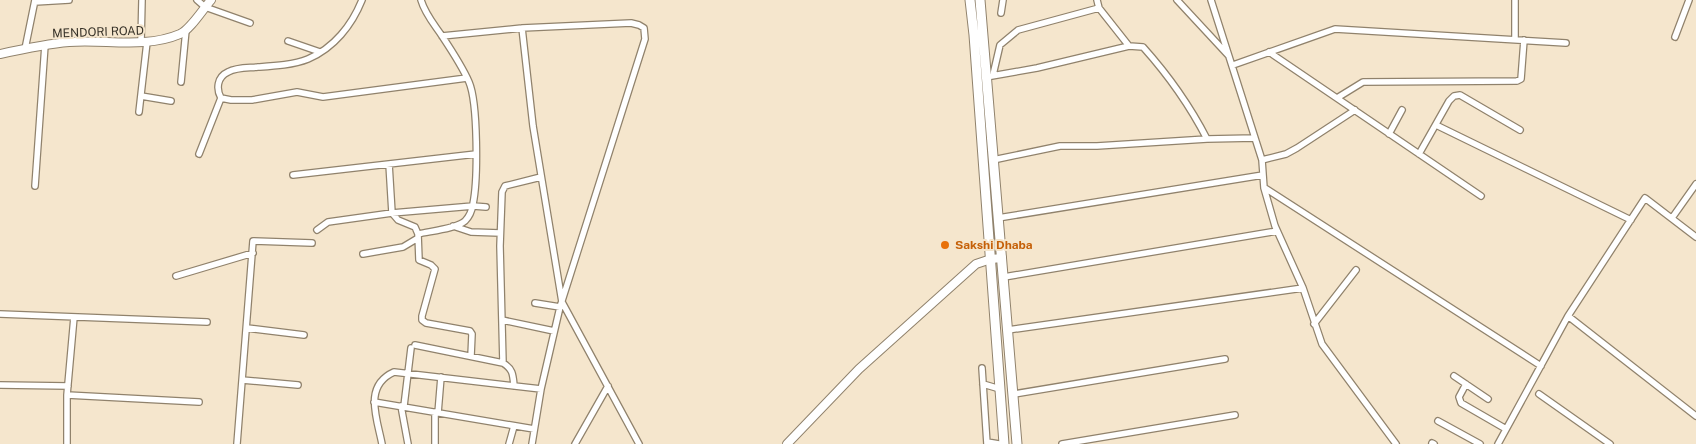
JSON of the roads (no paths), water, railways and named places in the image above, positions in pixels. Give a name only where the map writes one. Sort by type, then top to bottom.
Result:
[{"type":"main road","points":[[970,0],[1004,444]]},
{"type":"main road","points":[[980,0],[990,76],[993,160],[1017,444]]},
{"type":"main road","points":[[1003,431],[1016,430]]},
{"type":"street","points":[[25,49],[35,1],[69,0]]},
{"type":"street","points":[[138,112],[141,96],[144,42],[142,0]]},
{"type":"street","points":[[196,0],[205,7],[250,23]]},
{"type":"street","points":[[180,82],[186,30],[210,0]]},
{"type":"street","points":[[362,0],[357,13],[347,28],[320,52],[308,59],[292,63],[237,69],[227,72],[221,77],[218,84],[218,93],[221,98],[252,100],[297,92],[324,97],[467,78]]},
{"type":"street","points":[[363,254],[403,247],[418,236],[453,226],[467,219],[473,206],[476,154],[473,97],[460,63],[428,15],[421,0]]},
{"type":"street","points":[[1001,13],[1003,0]]},
{"type":"street","points":[[1096,0],[1129,46]]},
{"type":"street","points":[[1177,0],[1230,57]]},
{"type":"street","points":[[1211,0],[1262,160],[1264,188],[1277,231],[1303,288],[1322,344],[1396,444]]},
{"type":"street","points":[[1514,0],[1515,39]]},
{"type":"street","points":[[1675,37],[1688,0],[1696,3]]},
{"type":"street","points":[[1100,8],[1018,30],[1000,45],[990,76],[1036,68],[1129,46],[1144,47],[1192,110],[1207,139]]},
{"type":"street","points":[[442,36],[522,28],[631,23],[644,28],[645,39],[561,304],[541,389],[532,444]]},
{"type":"street","points":[[522,28],[532,126],[561,304],[639,444]]},
{"type":"street","points":[[1233,65],[1335,29],[1566,43]]},
{"type":"street","name":"MENDORI ROAD","points":[[0,54],[69,42],[144,42],[181,34],[186,30]]},
{"type":"street","points":[[1337,98],[1363,82],[1517,81],[1521,79],[1524,40]]},
{"type":"street","points":[[288,41],[320,52]]},
{"type":"street","points":[[35,186],[45,45]]},
{"type":"street","points":[[1269,52],[1482,196]]},
{"type":"street","points":[[1419,154],[1454,96],[1460,95],[1520,130]]},
{"type":"street","points":[[141,96],[171,101]]},
{"type":"street","points":[[199,154],[221,98]]},
{"type":"street","points":[[1262,160],[1286,154],[1355,110]]},
{"type":"street","points":[[1389,134],[1402,110]]},
{"type":"street","points":[[1436,125],[1631,220]]},
{"type":"street","points":[[993,160],[1060,146],[1097,146],[1255,138]]},
{"type":"street","points":[[293,176],[476,154]]},
{"type":"street","points":[[389,164],[392,213],[398,220],[415,228],[418,236],[419,260],[431,265],[435,269],[422,320],[426,323],[470,331],[472,334],[471,356]]},
{"type":"street","points":[[998,218],[1263,175]]},
{"type":"street","points":[[503,363],[500,234],[503,188],[541,177]]},
{"type":"street","points":[[1672,218],[1696,184]]},
{"type":"street","points":[[1264,188],[1540,366]]},
{"type":"street","points":[[1506,444],[1499,441],[1568,316],[1645,198],[1696,237]]},
{"type":"street","points":[[316,230],[328,222],[392,213],[473,206],[486,207]]},
{"type":"street","points":[[453,226],[471,232],[500,234]]},
{"type":"street","points":[[1004,278],[1277,231]]},
{"type":"street","points":[[237,444],[253,242],[312,243]]},
{"type":"street","points":[[176,276],[253,253]]},
{"type":"street","points":[[787,444],[859,369],[976,264],[1002,258]]},
{"type":"street","points":[[1314,324],[1356,270]]},
{"type":"street","points":[[1008,330],[1303,288]]},
{"type":"street","points":[[535,303],[561,304]]},
{"type":"street","points":[[0,314],[207,322]]},
{"type":"street","points":[[1568,316],[1696,416]]},
{"type":"street","points":[[67,444],[67,394],[74,317]]},
{"type":"street","points":[[502,320],[554,331]]},
{"type":"street","points":[[247,328],[304,334]]},
{"type":"street","points":[[408,444],[402,406],[413,346],[503,363],[513,373],[514,386]]},
{"type":"street","points":[[1014,394],[1225,359]]},
{"type":"street","points":[[982,368],[987,443],[998,444]]},
{"type":"street","points":[[382,444],[374,402],[376,389],[386,376],[394,372],[541,389]]},
{"type":"street","points":[[1454,376],[1488,399]]},
{"type":"street","points":[[435,444],[436,412],[441,377]]},
{"type":"street","points":[[242,380],[298,385]]},
{"type":"street","points":[[983,384],[1000,389]]},
{"type":"street","points":[[1466,384],[1459,397],[1461,403],[1506,429]]},
{"type":"street","points":[[0,385],[68,386]]},
{"type":"street","points":[[575,444],[608,386]]},
{"type":"street","points":[[67,394],[199,402]]},
{"type":"street","points":[[1539,394],[1610,444]]},
{"type":"street","points":[[374,402],[534,429]]},
{"type":"street","points":[[1062,444],[1236,415]]},
{"type":"street","points":[[1438,421],[1480,444]]},
{"type":"street","points":[[509,444],[514,426]]},
{"type":"place","name":"Sakshi Dhaba","points":[[945,245]]}]
